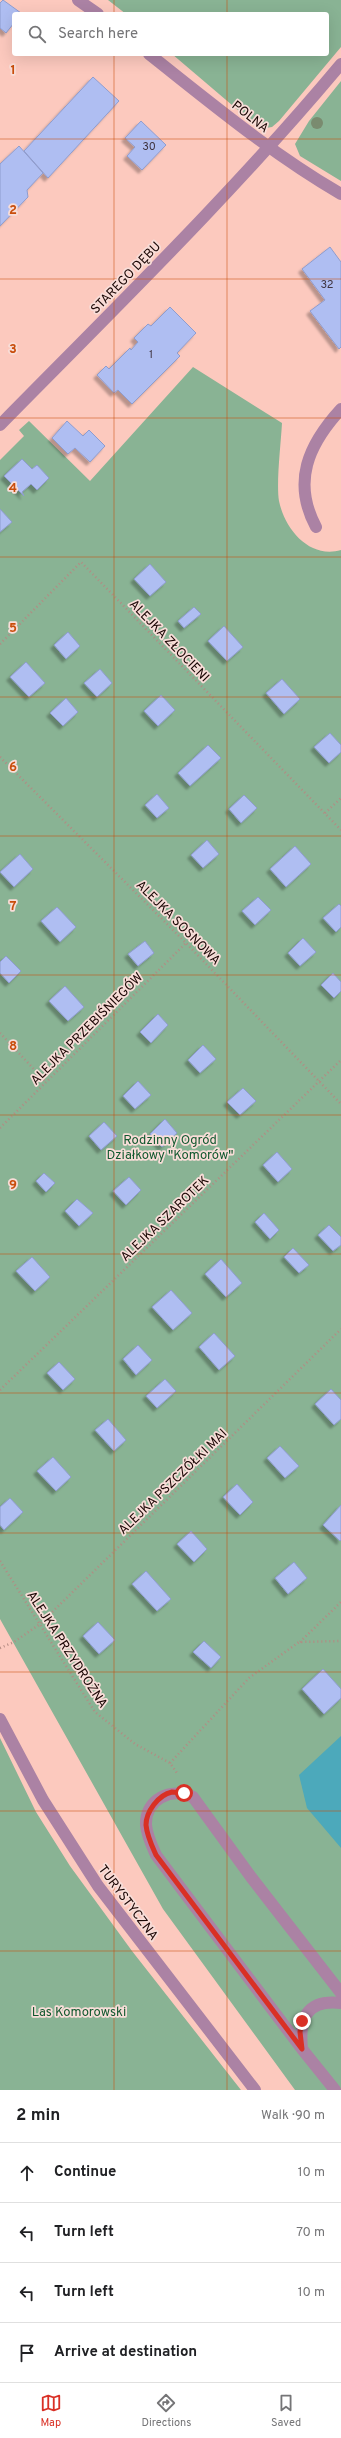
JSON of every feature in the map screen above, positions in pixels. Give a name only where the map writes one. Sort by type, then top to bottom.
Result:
[{"type":"street","points":[[78,0],[95,12]]},
{"type":"street","name":"POLNA","points":[[152,56],[269,148],[305,173],[341,194]]},
{"type":"street","name":"STAREGO DĘBU","points":[[0,426],[269,148],[341,64]]},
{"type":"street","points":[[316,527],[304,499],[304,480],[308,461],[314,445],[341,409]]},
{"type":"street","name":"TURYSTYCZNA","points":[[0,1719],[43,1800],[98,1886],[254,2090]]},
{"type":"street","points":[[335,2090],[302,2049],[156,1855],[149,1839],[146,1824],[150,1809],[161,1797],[171,1792],[184,1793],[193,1797],[251,1877],[341,1993]]},
{"type":"street","points":[[302,2049],[300,2032],[302,2021],[308,2011],[318,2004],[341,2003]]},
{"type":"path","name":"ALEJKA ZŁOCIENI","points":[[0,644],[81,562],[341,830]]},
{"type":"path","name":"ALEJKA SOSNOWA","points":[[0,757],[186,943],[341,1104]]},
{"type":"path","points":[[325,813],[341,798]]},
{"type":"path","name":"ALEJKA PRZEBIŚNIEGÓW","points":[[0,1128],[186,943]]},
{"type":"path","points":[[0,1033],[46,1082]]},
{"type":"path","name":"ALEJKA SZAROTEK","points":[[0,1390],[341,1060]]},
{"type":"path","name":"ALEJKA PSZCZÓŁKI MAI","points":[[0,1648],[14,1642],[40,1624],[341,1329]]},
{"type":"path","name":"ALEJKA PRZYDROŻNA","points":[[0,1561],[95,1712],[135,1744],[170,1763],[249,1678],[299,1642]]},
{"type":"path","points":[[299,1642],[341,1602]]},
{"type":"path","points":[[299,1642],[341,1641]]},
{"type":"green space","points":[[108,0],[341,0],[341,47],[279,121],[272,127],[260,129],[174,56],[329,56],[329,12],[123,12]]},
{"type":"green space","points":[[341,81],[341,181],[300,156],[295,144],[309,121]]},
{"type":"green space","name":"Rodzinny Ogród Działkowy \"Komorów\"","points":[[193,367],[282,423],[278,493],[282,512],[293,532],[309,546],[330,552],[341,550],[341,2090],[295,2090],[163,1909],[0,1619],[0,460],[24,436],[19,430],[29,421],[90,481]]},
{"type":"green space","name":"Las Komorowski","points":[[0,1738],[36,1812],[70,1866],[132,1951],[241,2090],[0,2090]]},
{"type":"water","points":[[341,1736],[341,1848],[307,1808],[299,1775]]},
{"type":"building","points":[[3,0],[20,12],[12,12],[12,26],[6,33],[0,28],[0,3]]},
{"type":"building","points":[[93,77],[119,101],[48,178],[24,151]]},
{"type":"building","points":[[141,121],[166,145],[142,170],[127,156],[135,147],[125,138]]},
{"type":"building","points":[[19,146],[43,173],[27,190],[28,197],[0,226],[0,164]]},
{"type":"building","points":[[330,247],[341,262],[341,347],[339,349],[310,311],[325,300],[302,269]]},
{"type":"building","points":[[170,307],[196,333],[177,353],[180,356],[132,404],[118,390],[114,393],[97,375],[106,366],[109,369],[130,348],[131,350],[138,342],[134,338],[148,324],[151,326]]},
{"type":"building","points":[[67,421],[83,436],[89,430],[105,446],[90,462],[75,448],[68,454],[52,438]]},
{"type":"building","points":[[22,459],[32,469],[37,465],[49,478],[37,490],[31,484],[22,492],[24,496],[4,476]]},
{"type":"building","points":[[0,509],[12,522],[0,532]]},
{"type":"building","points":[[150,564],[166,582],[150,596],[134,579]]},
{"type":"building","points":[[194,607],[201,614],[184,628],[178,621]]},
{"type":"building","points":[[224,626],[243,647],[227,661],[208,641]]},
{"type":"building","points":[[68,632],[80,646],[66,659],[54,645]]},
{"type":"building","points":[[26,662],[45,683],[29,697],[10,677]]},
{"type":"building","points":[[100,669],[112,683],[97,697],[84,683]]},
{"type":"building","points":[[282,679],[300,699],[284,714],[266,693]]},
{"type":"building","points":[[161,695],[175,710],[158,726],[144,711]]},
{"type":"building","points":[[66,698],[78,712],[63,726],[50,713]]},
{"type":"building","points":[[330,733],[341,745],[341,752],[329,763],[314,747]]},
{"type":"building","points":[[208,745],[221,758],[190,786],[178,773]]},
{"type":"building","points":[[157,794],[169,808],[157,818],[145,805]]},
{"type":"building","points":[[244,795],[257,808],[241,823],[229,809]]},
{"type":"building","points":[[207,840],[219,854],[203,868],[191,855]]},
{"type":"building","points":[[295,846],[311,864],[286,887],[270,869]]},
{"type":"building","points":[[20,854],[33,869],[14,887],[0,872]]},
{"type":"building","points":[[258,897],[271,910],[255,925],[242,911]]},
{"type":"building","points":[[339,904],[341,906],[341,927],[336,932],[323,918]]},
{"type":"building","points":[[57,907],[76,927],[60,942],[41,921]]},
{"type":"building","points":[[303,938],[316,952],[300,966],[288,953]]},
{"type":"building","points":[[145,941],[154,953],[138,966],[128,954]]},
{"type":"building","points":[[6,956],[21,971],[9,983],[0,973],[0,962]]},
{"type":"building","points":[[333,973],[341,982],[341,991],[334,998],[321,985]]},
{"type":"building","points":[[65,986],[84,1007],[68,1021],[49,1001]]},
{"type":"building","points":[[158,1014],[168,1025],[151,1043],[140,1032]]},
{"type":"building","points":[[203,1045],[216,1059],[200,1073],[188,1060]]},
{"type":"building","points":[[138,1081],[151,1095],[135,1109],[123,1096]]},
{"type":"building","points":[[243,1088],[256,1101],[240,1115],[227,1102]]},
{"type":"building","points":[[165,1119],[177,1133],[162,1147],[150,1134]]},
{"type":"building","points":[[104,1122],[117,1136],[101,1150],[89,1136]]},
{"type":"building","points":[[277,1152],[292,1169],[278,1182],[263,1165]]},
{"type":"building","points":[[44,1173],[55,1183],[46,1192],[36,1181]]},
{"type":"building","points":[[129,1177],[141,1190],[126,1205],[113,1191]]},
{"type":"building","points":[[77,1199],[93,1213],[79,1226],[65,1211]]},
{"type":"building","points":[[264,1213],[279,1230],[270,1239],[255,1222]]},
{"type":"building","points":[[329,1225],[341,1237],[341,1245],[333,1251],[318,1235]]},
{"type":"building","points":[[293,1248],[309,1265],[299,1273],[284,1257]]},
{"type":"building","points":[[32,1257],[50,1277],[35,1291],[16,1271]]},
{"type":"building","points":[[221,1259],[242,1283],[226,1297],[205,1274]]},
{"type":"building","points":[[171,1290],[192,1313],[173,1330],[152,1307]]},
{"type":"building","points":[[214,1333],[235,1356],[219,1370],[199,1347]]},
{"type":"building","points":[[138,1345],[152,1360],[136,1375],[123,1359]]},
{"type":"building","points":[[59,1362],[75,1379],[63,1390],[47,1373]]},
{"type":"building","points":[[165,1379],[176,1391],[157,1408],[146,1396]]},
{"type":"building","points":[[331,1389],[341,1400],[341,1419],[334,1425],[315,1404]]},
{"type":"building","points":[[108,1419],[126,1440],[114,1451],[95,1430]]},
{"type":"building","points":[[280,1446],[299,1466],[285,1478],[267,1458]]},
{"type":"building","points":[[53,1457],[71,1477],[56,1491],[37,1471]]},
{"type":"building","points":[[237,1484],[253,1502],[240,1515],[223,1497]]},
{"type":"building","points":[[10,1498],[23,1512],[4,1530],[0,1525],[0,1507]]},
{"type":"building","points":[[341,1505],[341,1540],[340,1541],[323,1525]]},
{"type":"building","points":[[191,1531],[207,1549],[194,1562],[177,1544]]},
{"type":"building","points":[[294,1562],[307,1578],[288,1594],[275,1578]]},
{"type":"building","points":[[146,1571],[171,1599],[157,1611],[132,1584]]},
{"type":"building","points":[[98,1622],[115,1640],[99,1654],[83,1636]]},
{"type":"building","points":[[204,1641],[221,1657],[211,1668],[193,1652]]},
{"type":"building","points":[[323,1669],[341,1689],[341,1698],[324,1714],[302,1689]]},
{"type":"route","points":[[184,1793],[171,1792],[161,1797],[150,1809],[146,1824],[149,1839],[156,1855],[302,2049],[300,2032],[302,2021]]}]
